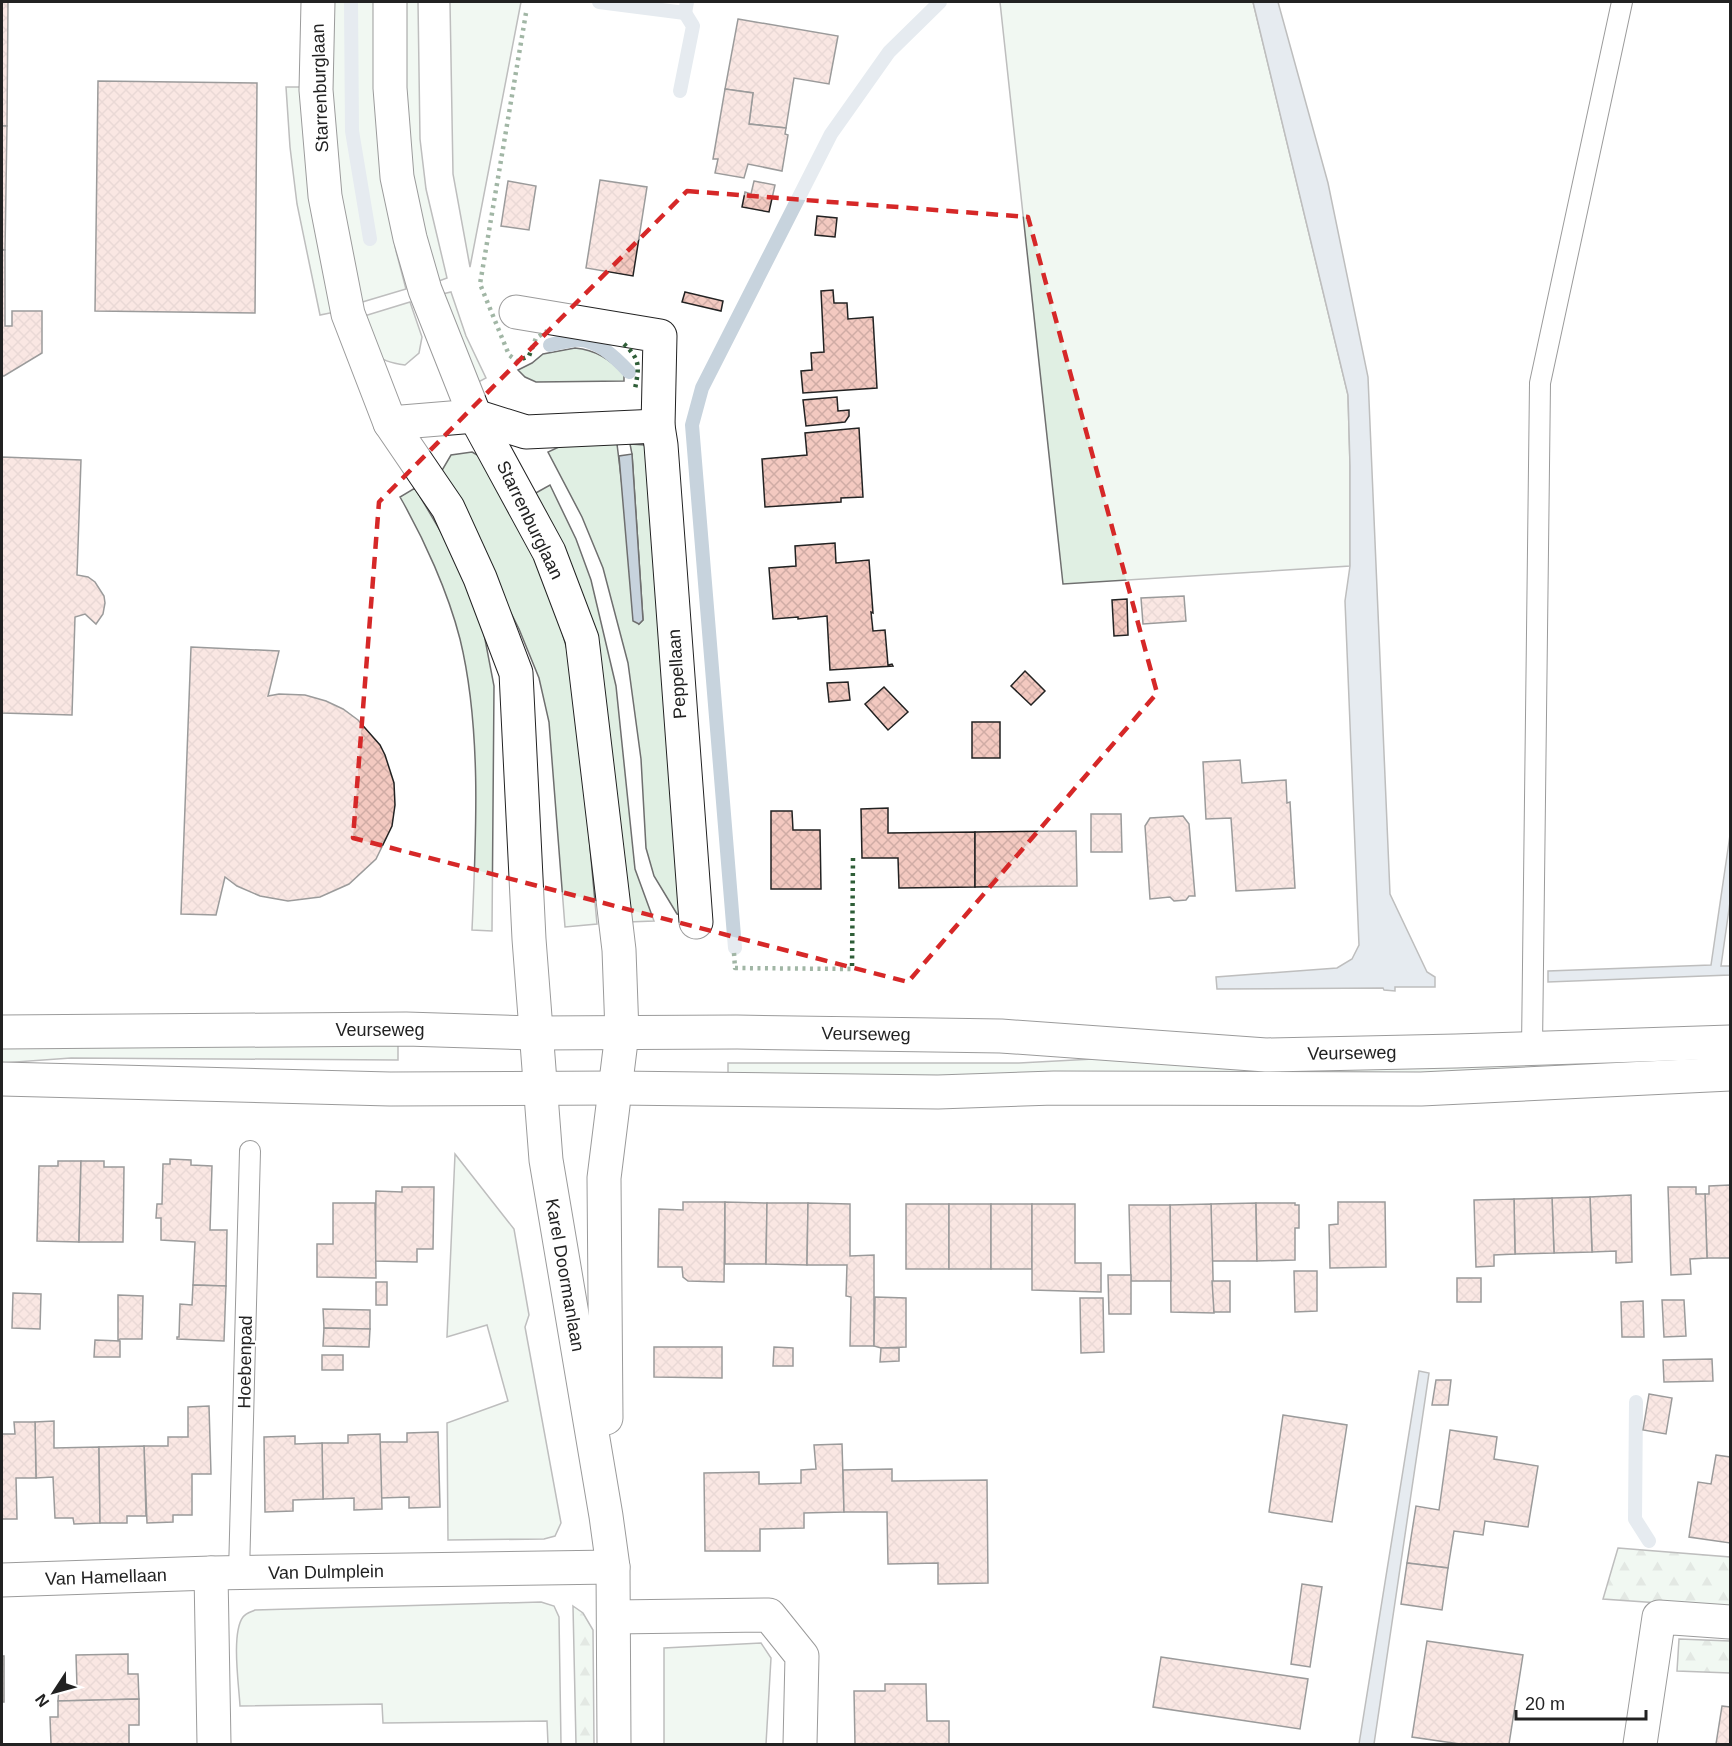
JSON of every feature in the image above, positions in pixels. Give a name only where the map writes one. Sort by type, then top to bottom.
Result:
[{"type":"street","name":"Starrenburglaan","points":[[318,2],[316,90],[324,196],[348,314],[390,423],[448,508],[480,578],[516,673],[535,1033]]},
{"type":"street","name":"Starrenburglaan","points":[[390,2],[390,88],[397,177],[410,238],[425,290],[475,416],[549,552],[582,639],[619,950],[622,1033],[617,1088]]},
{"type":"street","name":"Peppellaan","points":[[516,312],[660,336],[657,426],[661,445],[696,922]]},
{"type":"street","points":[[390,423],[475,416],[526,432],[657,426]]},
{"type":"street","name":"Veurseweg","points":[[2,1032],[406,1029],[535,1033],[737,1032],[1001,1036],[1266,1054],[1731,1042]]},
{"type":"street","name":"Karel Doormanlaan","points":[[535,1033],[546,1160],[613,1566],[614,1744]]},
{"type":"street","name":"Veurseweg","points":[[2,1078],[378,1089],[617,1088],[938,1092],[1054,1088],[1421,1089],[1731,1074]]},
{"type":"street","name":"Karel Doormanlaan","points":[[606,1516],[604,1178],[617,1088]]},
{"type":"street","name":"Van Dulmplein","points":[[225,1573],[613,1566]]},
{"type":"street","points":[[214,1744],[225,1573]]},
{"type":"street","name":"Van Hamellaan","points":[[2,1580],[225,1573]]},
{"type":"street","points":[[614,1617],[768,1615],[802,1656],[800,1744]]},
{"type":"street","points":[[1640,1744],[1659,1617],[1731,1622]]},
{"type":"lane","points":[[1533,1048],[1540,383],[1622,2]]},
{"type":"lane","name":"Hoebenpad","points":[[225,1573],[250,1151]]},
{"type":"highlighted area","points":[[687,191],[1028,217],[1157,693],[908,982],[353,838],[379,502]]},
{"type":"green space","points":[[326,2],[377,2],[388,208],[406,289],[359,303],[335,197]]},
{"type":"green space","points":[[402,2],[418,2],[420,139],[426,189],[447,278],[431,284],[406,150]]},
{"type":"green space","points":[[450,2],[521,2],[470,267],[453,174]]},
{"type":"green space","points":[[1000,2],[1253,2],[1348,395],[1350,566],[1063,584]]},
{"type":"green space","points":[[286,87],[302,87],[335,312],[320,315],[297,204]]},
{"type":"green space","points":[[451,292],[466,336],[486,378],[471,386],[434,296]]},
{"type":"green space","points":[[410,302],[422,337],[419,353],[405,365],[384,360],[373,351],[361,317]]},
{"type":"green space","points":[[575,348],[596,353],[607,360],[624,374],[624,381],[536,382],[525,377],[518,370],[543,354]]},
{"type":"green space","points":[[617,444],[639,624],[643,620],[630,444],[645,445],[683,915],[677,914],[654,876],[646,848],[641,759],[628,663],[603,568],[582,517],[548,452],[563,445]]},
{"type":"green space","points":[[472,452],[488,461],[536,554],[553,600],[568,653],[577,704],[597,924],[565,927],[549,722],[539,678],[519,629],[441,472],[451,455]]},
{"type":"green space","points":[[550,485],[576,539],[591,580],[616,686],[635,869],[654,921],[628,922],[534,494]]},
{"type":"green space","points":[[415,488],[466,581],[484,634],[494,686],[492,931],[472,930],[476,784],[472,710],[460,639],[449,603],[418,530],[400,497]]},
{"type":"green space","points":[[398,1040],[398,1060],[71,1058],[2,1063],[2,1042]]},
{"type":"green space","points":[[1624,1057],[1625,1072],[728,1079],[728,1063],[1019,1063],[1112,1058]]},
{"type":"green space","points":[[455,1154],[514,1229],[529,1315],[525,1327],[561,1523],[555,1536],[544,1539],[448,1540],[447,1423],[508,1401],[487,1325],[447,1337]]},
{"type":"green space","points":[[1618,1548],[1730,1557],[1730,1608],[1603,1599]]},
{"type":"green space","points":[[541,1602],[554,1606],[559,1617],[561,1744],[548,1744],[547,1721],[383,1723],[382,1704],[240,1706],[237,1635],[243,1617],[255,1610]]},
{"type":"green space","points":[[573,1606],[583,1613],[593,1630],[594,1744],[576,1744]]},
{"type":"green space","points":[[1679,1639],[1730,1641],[1730,1673],[1677,1671]]},
{"type":"green space","points":[[761,1643],[771,1658],[766,1744],[664,1744],[664,1648]]},
{"type":"shaded area","points":[[1253,2],[1278,2],[1328,183],[1368,377],[1390,894],[1427,972],[1435,977],[1435,987],[1395,987],[1395,991],[1383,988],[1217,989],[1216,977],[1337,968],[1352,959],[1359,945],[1345,601],[1350,566],[1348,395]]},
{"type":"shaded area","points":[[632,454],[643,620],[639,624],[633,621],[619,456]]},
{"type":"shaded area","points":[[1730,835],[1730,902],[1721,966],[1730,966],[1730,975],[1548,982],[1548,971],[1711,965]]},
{"type":"shaded area","points":[[1419,1371],[1429,1373],[1374,1744],[1359,1744]]},
{"type":"building","points":[[2,2],[8,2],[7,126],[2,126]]},
{"type":"building","points":[[738,19],[838,36],[829,84],[794,78],[786,128],[749,124],[753,93],[725,89]]},
{"type":"building","points":[[98,81],[257,83],[255,313],[95,311]]},
{"type":"building","points":[[725,89],[753,93],[749,124],[786,128],[785,134],[788,135],[782,171],[748,164],[744,178],[715,173],[718,159],[713,159]]},
{"type":"building","points":[[2,126],[7,126],[5,250],[2,250]]},
{"type":"building","points":[[600,180],[647,187],[633,276],[586,268]]},
{"type":"building","points":[[508,181],[536,186],[529,230],[501,226]]},
{"type":"building","points":[[754,181],[775,185],[769,212],[742,207],[745,192],[751,194]]},
{"type":"building","points":[[817,216],[837,218],[835,237],[815,235]]},
{"type":"building","points":[[2,250],[5,250],[5,326],[12,326],[12,311],[42,311],[42,353],[4,376],[2,376]]},
{"type":"building","points":[[833,290],[834,303],[847,303],[848,319],[873,317],[877,388],[803,393],[801,371],[812,370],[811,353],[824,352],[821,291]]},
{"type":"building","points":[[685,292],[723,301],[721,311],[682,302]]},
{"type":"building","points":[[837,397],[838,411],[849,410],[849,416],[845,422],[806,426],[803,400]]},
{"type":"building","points":[[859,428],[863,497],[841,498],[841,502],[765,507],[762,459],[807,455],[805,433]]},
{"type":"building","points":[[2,457],[81,460],[77,575],[88,577],[95,582],[104,596],[105,603],[103,614],[96,624],[85,614],[75,617],[72,715],[2,713]]},
{"type":"building","points":[[835,543],[836,563],[869,560],[873,631],[885,630],[888,665],[893,666],[830,670],[827,616],[773,619],[769,568],[796,566],[795,546]]},
{"type":"building","points":[[1184,596],[1186,621],[1143,624],[1141,598]]},
{"type":"building","points":[[1127,599],[1128,635],[1114,636],[1112,600]]},
{"type":"building","points":[[191,647],[279,651],[268,696],[305,695],[326,701],[343,709],[358,720],[380,745],[394,783],[395,805],[392,826],[376,859],[349,884],[320,897],[288,901],[260,896],[237,886],[225,877],[216,915],[181,914]]},
{"type":"building","points":[[1025,671],[1045,691],[1031,705],[1011,686]]},
{"type":"building","points":[[848,682],[850,700],[829,702],[827,683]]},
{"type":"building","points":[[884,687],[908,712],[888,730],[865,704]]},
{"type":"building","points":[[972,722],[1000,722],[1000,758],[972,758]]},
{"type":"building","points":[[1240,760],[1242,783],[1286,780],[1287,803],[1290,802],[1295,888],[1236,891],[1231,818],[1206,819],[1203,762]]},
{"type":"building","points":[[888,808],[888,833],[975,832],[975,887],[899,888],[898,858],[862,858],[861,809]]},
{"type":"building","points":[[771,811],[792,811],[793,830],[820,830],[821,889],[771,889]]},
{"type":"building","points":[[1091,814],[1121,814],[1122,852],[1091,852]]},
{"type":"building","points":[[1183,816],[1189,824],[1195,896],[1189,896],[1186,900],[1174,901],[1170,897],[1150,899],[1145,826],[1150,818]]},
{"type":"building","points":[[1076,831],[1077,886],[975,887],[975,832]]},
{"type":"building","points":[[170,1159],[191,1160],[191,1165],[212,1166],[210,1230],[227,1230],[226,1286],[193,1285],[195,1242],[161,1240],[161,1218],[156,1218],[157,1204],[162,1204],[163,1164],[170,1164]]},
{"type":"building","points":[[58,1161],[81,1161],[79,1242],[37,1241],[39,1166],[58,1166]]},
{"type":"building","points":[[81,1161],[104,1161],[104,1167],[124,1167],[123,1242],[79,1242]]},
{"type":"building","points":[[1730,1185],[1730,1258],[1707,1258],[1705,1194],[1709,1194],[1709,1186]]},
{"type":"building","points":[[402,1187],[434,1187],[433,1249],[417,1249],[417,1262],[375,1261],[376,1191],[402,1192]]},
{"type":"building","points":[[1668,1187],[1696,1187],[1696,1194],[1705,1194],[1707,1258],[1690,1259],[1691,1274],[1671,1275]]},
{"type":"building","points":[[1631,1195],[1632,1262],[1616,1263],[1616,1251],[1592,1252],[1590,1197]]},
{"type":"building","points":[[1590,1197],[1592,1252],[1554,1253],[1552,1198]]},
{"type":"building","points":[[1552,1198],[1554,1253],[1515,1254],[1514,1199]]},
{"type":"building","points":[[1514,1199],[1515,1254],[1494,1255],[1494,1266],[1476,1267],[1474,1200]]},
{"type":"building","points":[[683,1202],[725,1202],[724,1282],[688,1281],[683,1277],[682,1267],[658,1267],[659,1209],[683,1210]]},
{"type":"building","points":[[725,1202],[767,1203],[766,1264],[725,1264]]},
{"type":"building","points":[[1338,1202],[1385,1202],[1386,1267],[1330,1268],[1329,1225],[1338,1224]]},
{"type":"building","points":[[333,1203],[375,1203],[376,1278],[317,1277],[317,1244],[333,1244]]},
{"type":"building","points":[[767,1203],[808,1203],[807,1265],[766,1264]]},
{"type":"building","points":[[808,1203],[850,1204],[850,1256],[874,1255],[874,1346],[850,1346],[851,1297],[846,1296],[847,1265],[807,1265]]},
{"type":"building","points":[[1256,1203],[1257,1261],[1212,1261],[1211,1204]]},
{"type":"building","points":[[1256,1203],[1295,1203],[1299,1205],[1299,1228],[1295,1228],[1295,1260],[1257,1261]]},
{"type":"building","points":[[906,1204],[949,1204],[949,1269],[906,1269]]},
{"type":"building","points":[[949,1204],[991,1204],[991,1269],[949,1269]]},
{"type":"building","points":[[991,1204],[1032,1204],[1032,1269],[991,1269]]},
{"type":"building","points":[[1032,1204],[1075,1204],[1075,1263],[1101,1263],[1101,1292],[1032,1290]]},
{"type":"building","points":[[1211,1204],[1214,1313],[1171,1312],[1170,1205]]},
{"type":"building","points":[[1129,1205],[1170,1205],[1171,1281],[1131,1281]]},
{"type":"building","points":[[1294,1271],[1317,1271],[1317,1311],[1295,1312]]},
{"type":"building","points":[[1108,1275],[1131,1275],[1131,1314],[1109,1314]]},
{"type":"building","points":[[1457,1278],[1481,1278],[1481,1302],[1457,1302]]},
{"type":"building","points":[[1212,1281],[1230,1281],[1230,1312],[1214,1312]]},
{"type":"building","points":[[376,1282],[387,1282],[387,1305],[376,1305]]},
{"type":"building","points":[[193,1285],[226,1286],[224,1341],[177,1339],[179,1337],[180,1304],[192,1305]]},
{"type":"building","points":[[13,1293],[41,1294],[40,1329],[12,1328]]},
{"type":"building","points":[[118,1295],[143,1296],[142,1339],[120,1339],[118,1341]]},
{"type":"building","points":[[875,1297],[906,1298],[906,1347],[874,1346]]},
{"type":"building","points":[[1080,1298],[1103,1298],[1104,1352],[1081,1353]]},
{"type":"building","points":[[1662,1300],[1684,1300],[1686,1336],[1664,1337]]},
{"type":"building","points":[[1643,1301],[1644,1337],[1622,1337],[1621,1302]]},
{"type":"building","points":[[323,1309],[370,1310],[370,1329],[324,1328]]},
{"type":"building","points":[[324,1328],[370,1329],[369,1347],[323,1346]]},
{"type":"building","points":[[95,1340],[120,1341],[120,1357],[94,1357]]},
{"type":"building","points":[[654,1347],[722,1347],[722,1378],[654,1377]]},
{"type":"building","points":[[774,1347],[793,1348],[793,1366],[773,1366]]},
{"type":"building","points":[[881,1348],[899,1348],[899,1361],[880,1362]]},
{"type":"building","points":[[322,1355],[343,1355],[343,1370],[322,1370]]},
{"type":"building","points":[[1712,1359],[1713,1381],[1664,1382],[1663,1360]]},
{"type":"building","points":[[1436,1380],[1451,1380],[1448,1405],[1432,1405]]},
{"type":"building","points":[[1649,1394],[1672,1398],[1666,1434],[1643,1430]]},
{"type":"building","points":[[209,1406],[211,1474],[192,1474],[192,1515],[173,1515],[173,1522],[147,1523],[144,1446],[168,1446],[168,1437],[188,1437],[188,1407]]},
{"type":"building","points":[[1283,1415],[1347,1425],[1332,1522],[1269,1512]]},
{"type":"building","points":[[54,1421],[54,1448],[99,1447],[100,1523],[74,1524],[73,1518],[55,1518],[53,1477],[36,1478],[35,1422]]},
{"type":"building","points":[[14,1422],[35,1422],[36,1478],[16,1478],[17,1519],[2,1519],[2,1434],[15,1434]]},
{"type":"building","points":[[1450,1430],[1497,1437],[1494,1459],[1538,1466],[1528,1527],[1485,1521],[1483,1535],[1454,1531],[1448,1568],[1407,1563],[1416,1506],[1439,1510]]},
{"type":"building","points":[[438,1432],[440,1507],[409,1508],[409,1497],[381,1498],[380,1442],[407,1442],[407,1433]]},
{"type":"building","points":[[380,1434],[382,1509],[354,1510],[354,1498],[323,1499],[322,1443],[348,1443],[348,1435]]},
{"type":"building","points":[[295,1436],[295,1444],[322,1443],[323,1499],[293,1500],[293,1511],[265,1512],[264,1437]]},
{"type":"building","points":[[842,1444],[844,1512],[804,1513],[804,1528],[760,1529],[760,1551],[705,1551],[704,1473],[759,1472],[759,1484],[801,1483],[801,1470],[816,1469],[814,1445]]},
{"type":"building","points":[[144,1446],[146,1516],[127,1516],[127,1523],[100,1523],[99,1447]]},
{"type":"building","points":[[1716,1455],[1730,1457],[1730,1543],[1689,1537],[1698,1482],[1711,1484]]},
{"type":"building","points":[[892,1469],[892,1481],[987,1480],[988,1583],[938,1584],[938,1563],[888,1564],[887,1512],[844,1512],[843,1470]]},
{"type":"building","points":[[1407,1563],[1448,1568],[1442,1610],[1401,1604]]},
{"type":"building","points":[[1302,1584],[1322,1587],[1310,1667],[1291,1664]]},
{"type":"building","points":[[1427,1641],[1523,1655],[1509,1744],[1460,1744],[1412,1737]]},
{"type":"building","points":[[128,1654],[128,1674],[138,1674],[139,1699],[58,1701],[59,1688],[77,1687],[76,1655]]},
{"type":"building","points":[[2,1656],[4,1656],[4,1702],[2,1702]]},
{"type":"building","points":[[1161,1657],[1308,1679],[1300,1729],[1153,1707]]},
{"type":"building","points":[[885,1684],[926,1684],[927,1721],[949,1721],[949,1744],[855,1744],[854,1691],[885,1691]]},
{"type":"building","points":[[139,1699],[139,1725],[129,1725],[129,1744],[51,1744],[50,1717],[58,1717],[58,1701]]},
{"type":"building","points":[[1722,1706],[1730,1707],[1730,1744],[1716,1744]]},
{"type":"waterway","points":[[351,2],[352,131],[370,239]]},
{"type":"waterway","points":[[599,2],[685,13],[687,2]]},
{"type":"waterway","points":[[735,948],[692,425],[702,388],[831,134],[889,52],[940,2]]},
{"type":"waterway","points":[[680,91],[693,26],[685,13]]},
{"type":"waterway","points":[[550,345],[574,340],[590,342],[611,355],[629,372]]},
{"type":"waterway","points":[[1636,1402],[1635,1519],[1649,1541]]},
{"type":"hedge","points":[[526,13],[480,284],[509,355],[517,361],[529,356],[536,338],[547,331]]},
{"type":"hedge","points":[[624,344],[636,359],[635,389]]},
{"type":"hedge","points":[[734,953],[735,968],[852,969],[853,858]]}]
